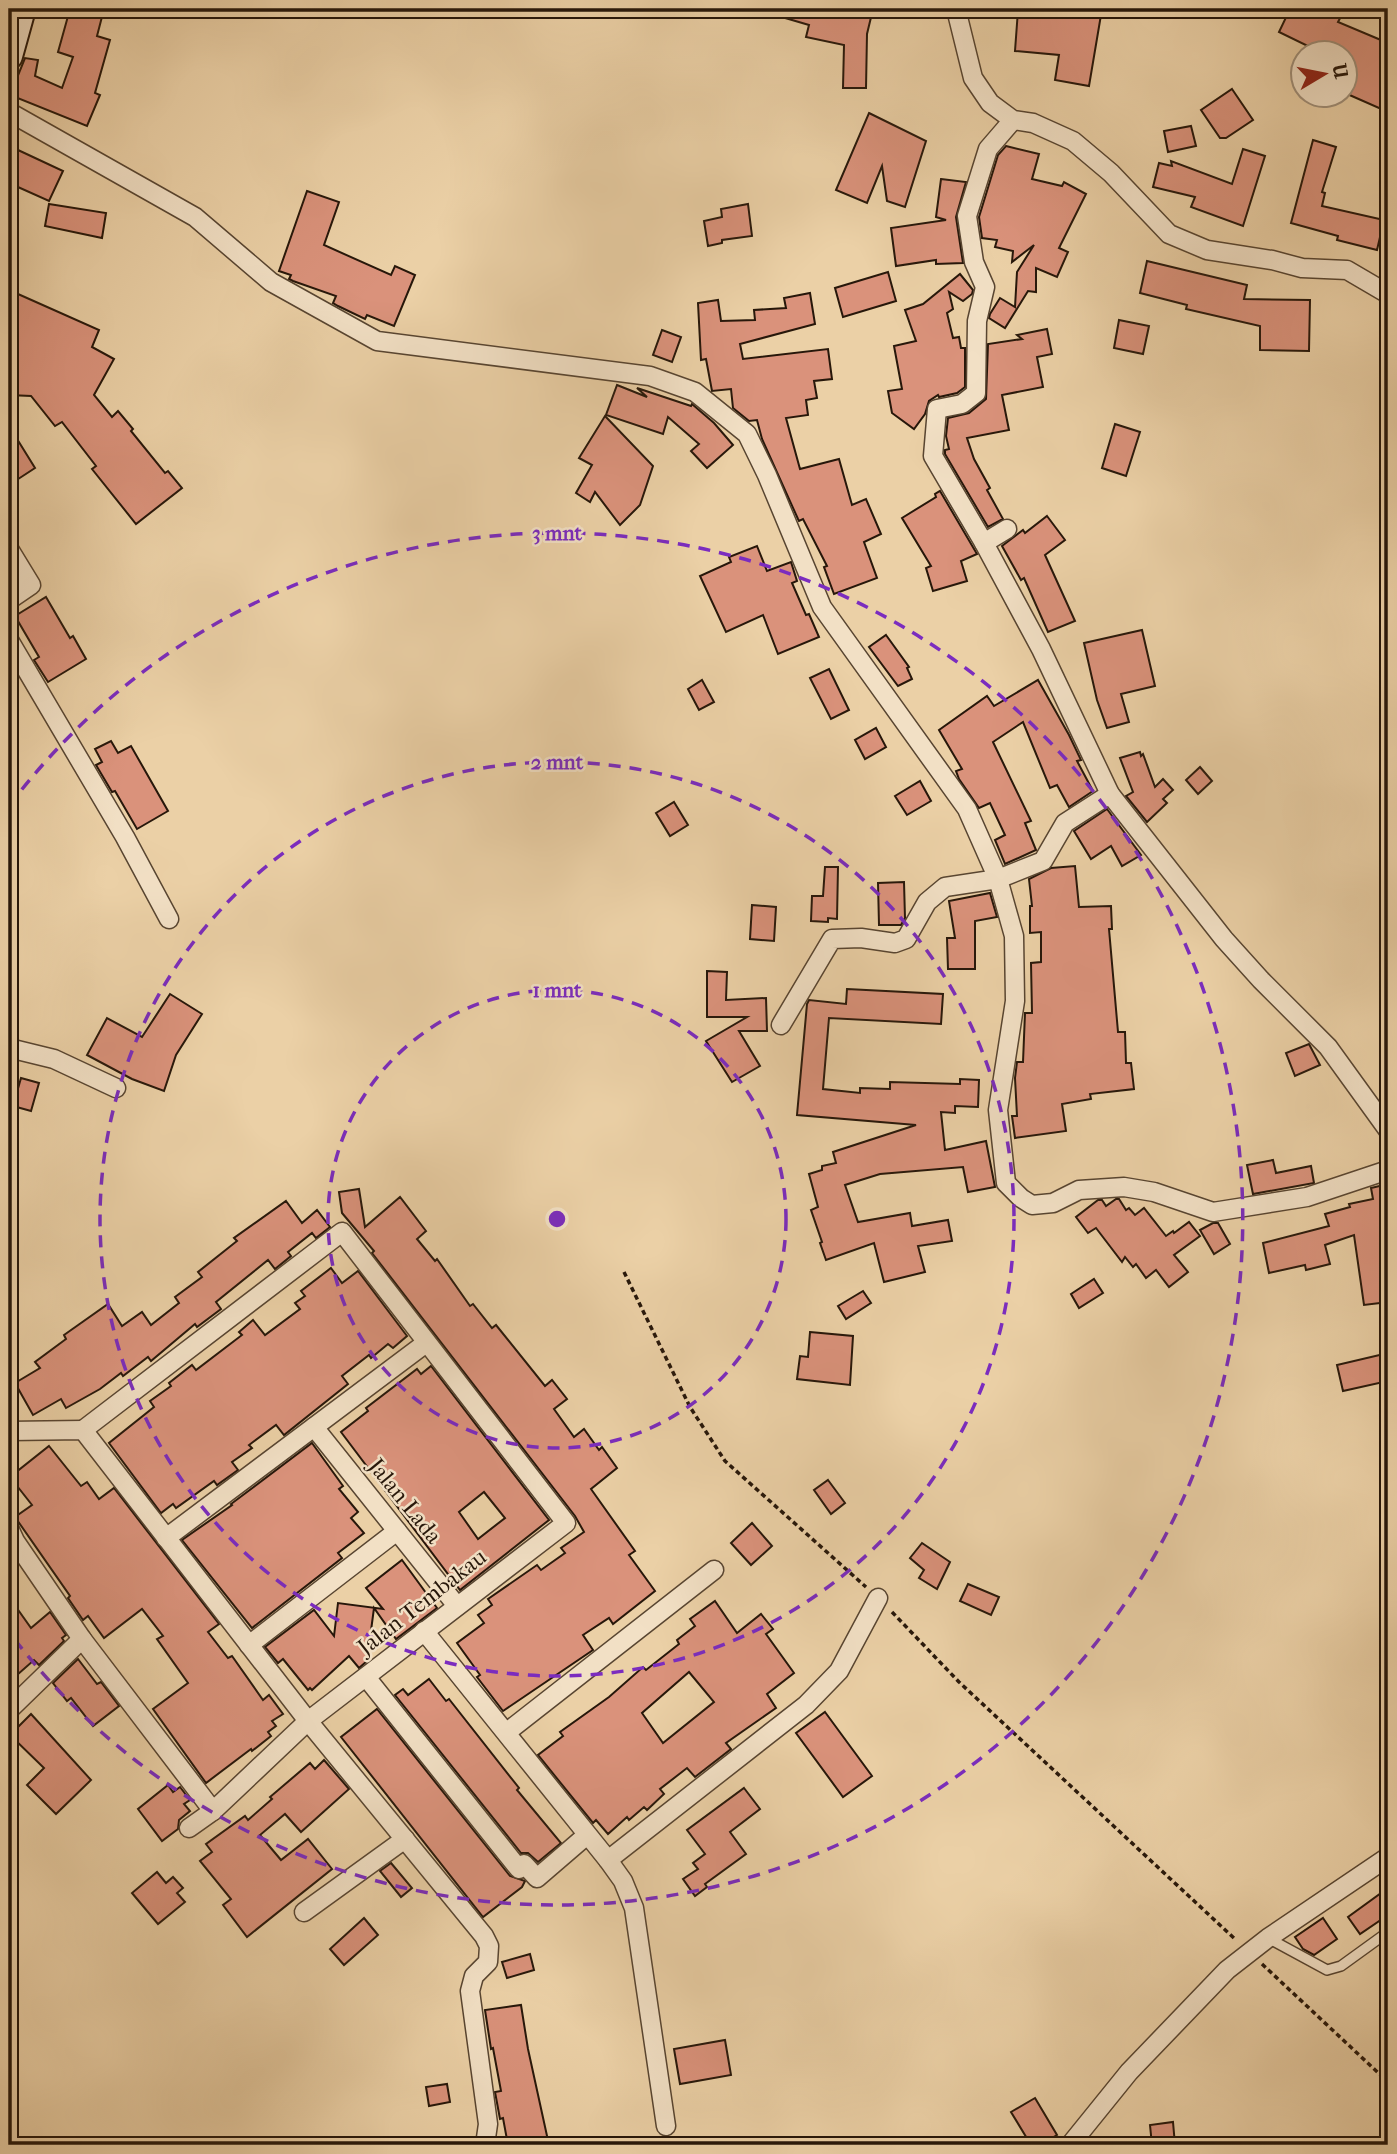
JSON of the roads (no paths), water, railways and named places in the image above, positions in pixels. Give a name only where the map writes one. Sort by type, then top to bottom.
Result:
[{"type":"street","points":[[9,56],[22,9]]},
{"type":"street","points":[[956,9],[974,78],[990,103],[1013,120],[1033,123],[1073,141],[1111,173],[1169,234],[1207,250],[1272,260],[1302,268],[1347,270],[1388,294]]},
{"type":"street","points":[[9,112],[195,217],[271,282],[377,341],[650,376],[695,392],[747,434],[822,607],[967,809],[998,879],[1014,936],[1015,1001],[998,1110],[1006,1183],[1021,1198],[1032,1205],[1053,1203],[1079,1190],[1124,1187],[1154,1192],[1213,1212],[1307,1197],[1388,1170]]},
{"type":"street","points":[[1013,120],[988,149],[967,216],[974,262],[985,287],[977,321],[976,393],[962,404],[937,410],[933,456],[984,542],[1041,649],[1110,794],[1224,939],[1328,1047],[1388,1130]]},
{"type":"street","points":[[984,542],[1007,528]]},
{"type":"street","points":[[9,549],[31,585],[9,600]]},
{"type":"street","points":[[9,640],[125,837],[169,919]]},
{"type":"street","points":[[781,1025],[832,939],[895,943],[905,939],[927,902],[944,887],[998,879],[1043,861],[1065,823],[1110,794]]},
{"type":"street","points":[[9,1048],[54,1059],[117,1087]]},
{"type":"street","points":[[9,1431],[83,1430],[342,1232],[426,1343],[166,1538]]},
{"type":"street","name":"Jalan Tembakau","points":[[189,1828],[213,1811],[309,1721],[566,1523],[426,1343]]},
{"type":"street","name":"Jalan Lada","points":[[314,1427],[457,1606]]},
{"type":"street","points":[[83,1430],[309,1721],[484,1936],[489,1946],[488,1962],[474,1976],[470,1991],[488,2124],[485,2145]]},
{"type":"street","points":[[9,1528],[15,1541],[82,1639],[213,1811]]},
{"type":"street","points":[[249,1645],[397,1531]]},
{"type":"street","points":[[507,1732],[714,1570]]},
{"type":"street","points":[[608,1860],[806,1705],[825,1687],[839,1671],[878,1598]]},
{"type":"street","points":[[424,1631],[624,1881],[634,1908],[666,2126]]},
{"type":"street","points":[[9,1710],[82,1639]]},
{"type":"street","points":[[366,1676],[519,1869],[524,1864],[537,1878],[587,1835]]},
{"type":"street","points":[[304,1912],[405,1839]]},
{"type":"street","points":[[1070,2145],[1129,2072],[1219,1979],[1268,1938],[1388,1857]]},
{"type":"lane","points":[[1268,1938],[1327,1970],[1341,1966],[1388,1932]]}]
